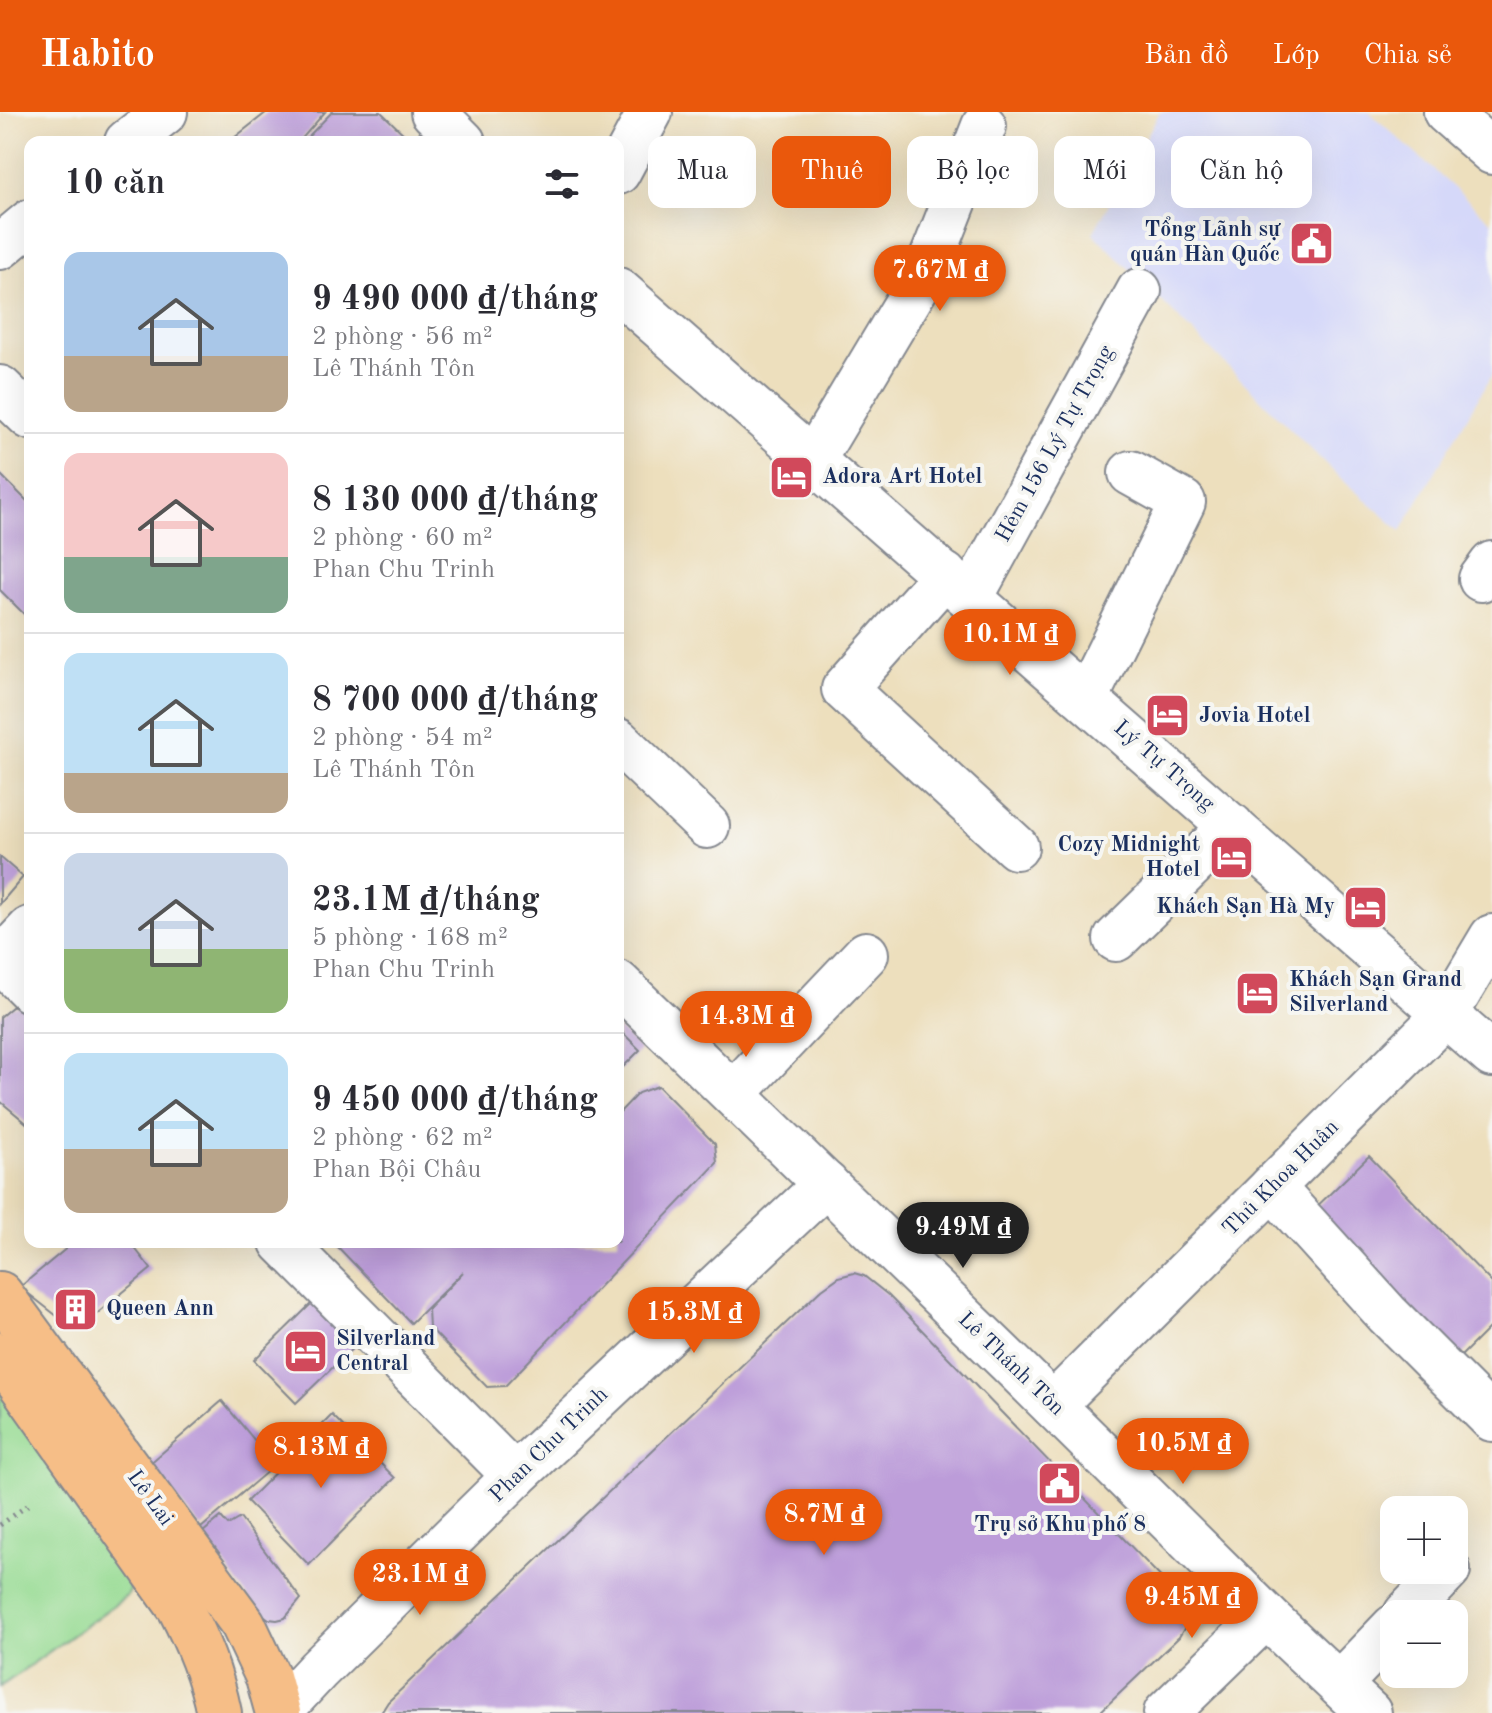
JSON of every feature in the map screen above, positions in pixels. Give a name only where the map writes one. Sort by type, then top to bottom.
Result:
[{"type":"main road","name":"Lê Lai","points":[[0,1294],[243,1624],[268,1677],[278,1713]]},
{"type":"main road","name":"Lê Lai","points":[[0,1355],[180,1608],[199,1645],[219,1713]]},
{"type":"street","points":[[135,136],[165,112]]},
{"type":"street","points":[[433,112],[457,136]]},
{"type":"street","points":[[624,161],[650,112]]},
{"type":"street","points":[[1446,112],[1492,152]]},
{"type":"street","points":[[813,460],[929,266],[984,126]]},
{"type":"street","points":[[0,247],[24,227]]},
{"type":"street","name":"Hẻm 156 Lý Tự Trọng","points":[[1016,847],[844,689],[958,586],[1139,291]]},
{"type":"street","name":"Lý Tự Trọng","points":[[624,295],[1492,1055]]},
{"type":"street","points":[[0,388],[24,411]]},
{"type":"street","points":[[1086,698],[1183,502],[1131,473]]},
{"type":"street","points":[[624,747],[707,826]]},
{"type":"street","points":[[1116,939],[1232,826]]},
{"type":"street","points":[[24,935],[0,961],[24,984]]},
{"type":"street","name":"Thủ Khoa Huân","points":[[1053,1405],[1446,1014],[1492,937]]},
{"type":"street","points":[[733,1094],[866,954]]},
{"type":"street","name":"Lê Thánh Tôn","points":[[624,989],[1354,1699]]},
{"type":"street","name":"Phan Chu Trinh","points":[[278,1713],[515,1476],[826,1184]]},
{"type":"street","points":[[1272,1187],[1387,1314],[1492,1419]]},
{"type":"street","points":[[288,1248],[515,1476]]},
{"type":"street","points":[[1419,1600],[1434,1584]]},
{"type":"street","points":[[1166,1713],[1266,1616]]},
{"type":"street","points":[[1354,1699],[1380,1652]]},
{"type":"path","points":[[0,1525],[28,1505]]},
{"type":"shaded area","points":[[1160,112],[1369,112],[1492,222],[1492,374],[1401,531],[1338,476],[1093,233],[1107,208],[1155,208],[1155,136],[1147,136]]},
{"type":"green space","points":[[0,1388],[133,1584],[128,1595],[0,1687]]},
{"type":"building","points":[[267,112],[325,112],[304,136],[237,136]]},
{"type":"building","points":[[332,112],[381,112],[406,136],[309,136]]},
{"type":"building","points":[[0,474],[24,498],[24,614],[0,590]]},
{"type":"building","points":[[0,857],[23,877],[0,904]]},
{"type":"building","points":[[24,1005],[24,1121],[0,1101],[0,1017],[12,1007]]},
{"type":"building","points":[[624,1034],[640,1050],[624,1066]]},
{"type":"building","points":[[658,1086],[715,1144],[717,1163],[505,1386],[487,1387],[429,1327],[428,1309],[463,1272],[411,1323],[339,1248],[624,1248],[624,1108],[638,1093]]},
{"type":"building","points":[[1369,1156],[1492,1283],[1492,1325],[1452,1365],[1307,1216]]},
{"type":"building","name":"Queen Ann","points":[[67,1248],[135,1248],[151,1269],[76,1331],[20,1287]]},
{"type":"building","points":[[854,1273],[864,1276],[888,1295],[1178,1595],[1188,1611],[1179,1637],[1099,1713],[381,1713],[388,1702],[822,1289],[839,1277]]},
{"type":"building","name":"Silverland Central","points":[[314,1301],[356,1345],[296,1403],[254,1360]]},
{"type":"building","points":[[222,1401],[275,1465],[201,1528],[148,1465]]},
{"type":"building","points":[[332,1415],[395,1478],[309,1565],[247,1501]]},
{"type":"building","points":[[221,1517],[228,1525],[240,1518],[301,1599],[285,1618],[269,1619],[258,1611],[202,1533]]},
{"type":"place","name":"Tổng Lãnh sự quán Hàn Quốc","points":[[1311,243]]},
{"type":"place","name":"Adora Art Hotel","points":[[791,477]]},
{"type":"place","name":"Jovia Hotel","points":[[1168,716]]},
{"type":"place","name":"Cozy Midnight Hotel","points":[[1231,858]]},
{"type":"place","name":"Khách Sạn Hà My","points":[[1366,907]]},
{"type":"place","name":"Khách Sạn Grand Silverland","points":[[1258,993]]},
{"type":"place","name":"Queen Ann","points":[[75,1309]]},
{"type":"place","name":"Silverland Central","points":[[305,1352]]},
{"type":"place","name":"Trụ sở Khu phố 8","points":[[1060,1484]]}]
